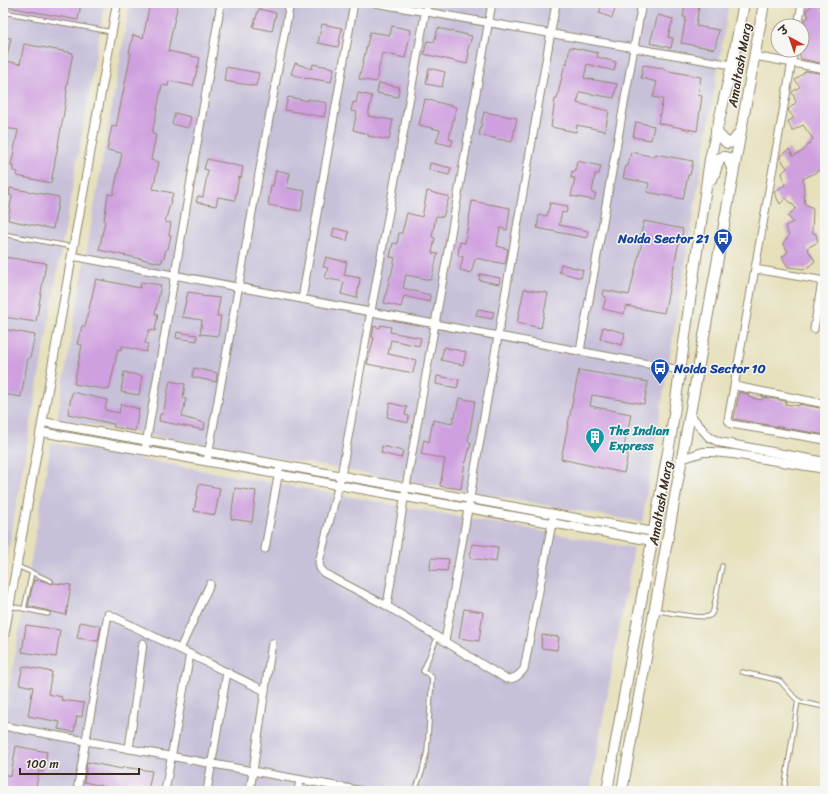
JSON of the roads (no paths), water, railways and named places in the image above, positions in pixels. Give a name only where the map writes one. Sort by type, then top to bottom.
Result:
[{"type":"main road","name":"Amaltash Marg","points":[[607,791],[672,435],[680,370],[716,128],[732,65],[744,3]]},
{"type":"main road","name":"Amaltash Marg","points":[[622,791],[681,459],[721,263],[733,172],[764,3]]},
{"type":"main road","points":[[716,128],[719,135],[727,143],[733,142],[740,131]]},
{"type":"main road","name":"Amaltash Marg","points":[[707,183],[714,177],[717,163],[720,158],[728,158],[733,172]]},
{"type":"street","points":[[3,642],[7,605],[16,566],[43,422],[117,3]]},
{"type":"street","points":[[146,450],[221,3]]},
{"type":"street","points":[[207,461],[290,3]]},
{"type":"street","points":[[302,299],[354,3]]},
{"type":"street","points":[[374,3],[732,65]]},
{"type":"street","points":[[427,3],[341,476],[319,562],[320,568],[324,573],[387,606],[506,679],[513,679],[524,669],[553,514]]},
{"type":"street","points":[[387,606],[404,496],[492,3]]},
{"type":"street","points":[[445,641],[471,499],[556,3]]},
{"type":"street","points":[[580,351],[642,3]]},
{"type":"street","points":[[799,18],[802,3]]},
{"type":"street","points":[[754,56],[825,69]]},
{"type":"street","points":[[792,58],[728,420],[731,424],[825,440]]},
{"type":"street","points":[[72,256],[680,370]]},
{"type":"street","points":[[755,269],[824,281],[814,329]]},
{"type":"street","points":[[734,386],[825,404]]},
{"type":"street","points":[[690,415],[711,438],[714,445],[707,452]]},
{"type":"street","points":[[43,422],[553,514],[653,536]]},
{"type":"street","points":[[41,432],[552,523],[653,536]]},
{"type":"street","points":[[711,438],[719,442],[825,469]]},
{"type":"street","points":[[681,459],[707,452],[825,462]]},
{"type":"street","points":[[264,549],[280,465]]},
{"type":"street","points":[[180,649],[210,584]]},
{"type":"street","points":[[76,791],[108,614],[266,691]]},
{"type":"street","points":[[129,749],[143,643]]},
{"type":"street","points":[[250,791],[272,643]]},
{"type":"street","points":[[165,791],[190,654]]},
{"type":"street","points":[[206,791],[227,672]]},
{"type":"street","points":[[3,726],[254,771],[339,789],[363,791]]},
{"type":"street","points":[[298,791],[300,780]]},
{"type":"lane","points":[[3,12],[112,32]]},
{"type":"lane","points":[[3,234],[74,247]]},
{"type":"lane","points":[[16,566],[51,581]]},
{"type":"lane","points":[[654,610],[708,617],[713,611],[722,566]]},
{"type":"lane","points":[[24,609],[32,572]]},
{"type":"lane","points":[[7,605],[48,614]]},
{"type":"lane","points":[[415,791],[427,752],[430,726],[429,708],[432,677],[423,671],[438,636]]},
{"type":"lane","points":[[742,672],[773,678],[780,681],[798,700],[825,706]]},
{"type":"lane","points":[[784,791],[798,700]]},
{"type":"place","name":"Noida Sector 21","points":[[723,255]]},
{"type":"place","name":"Noida Sector 10","points":[[660,385]]},
{"type":"place","name":"The Indian Express","points":[[595,454]]}]
